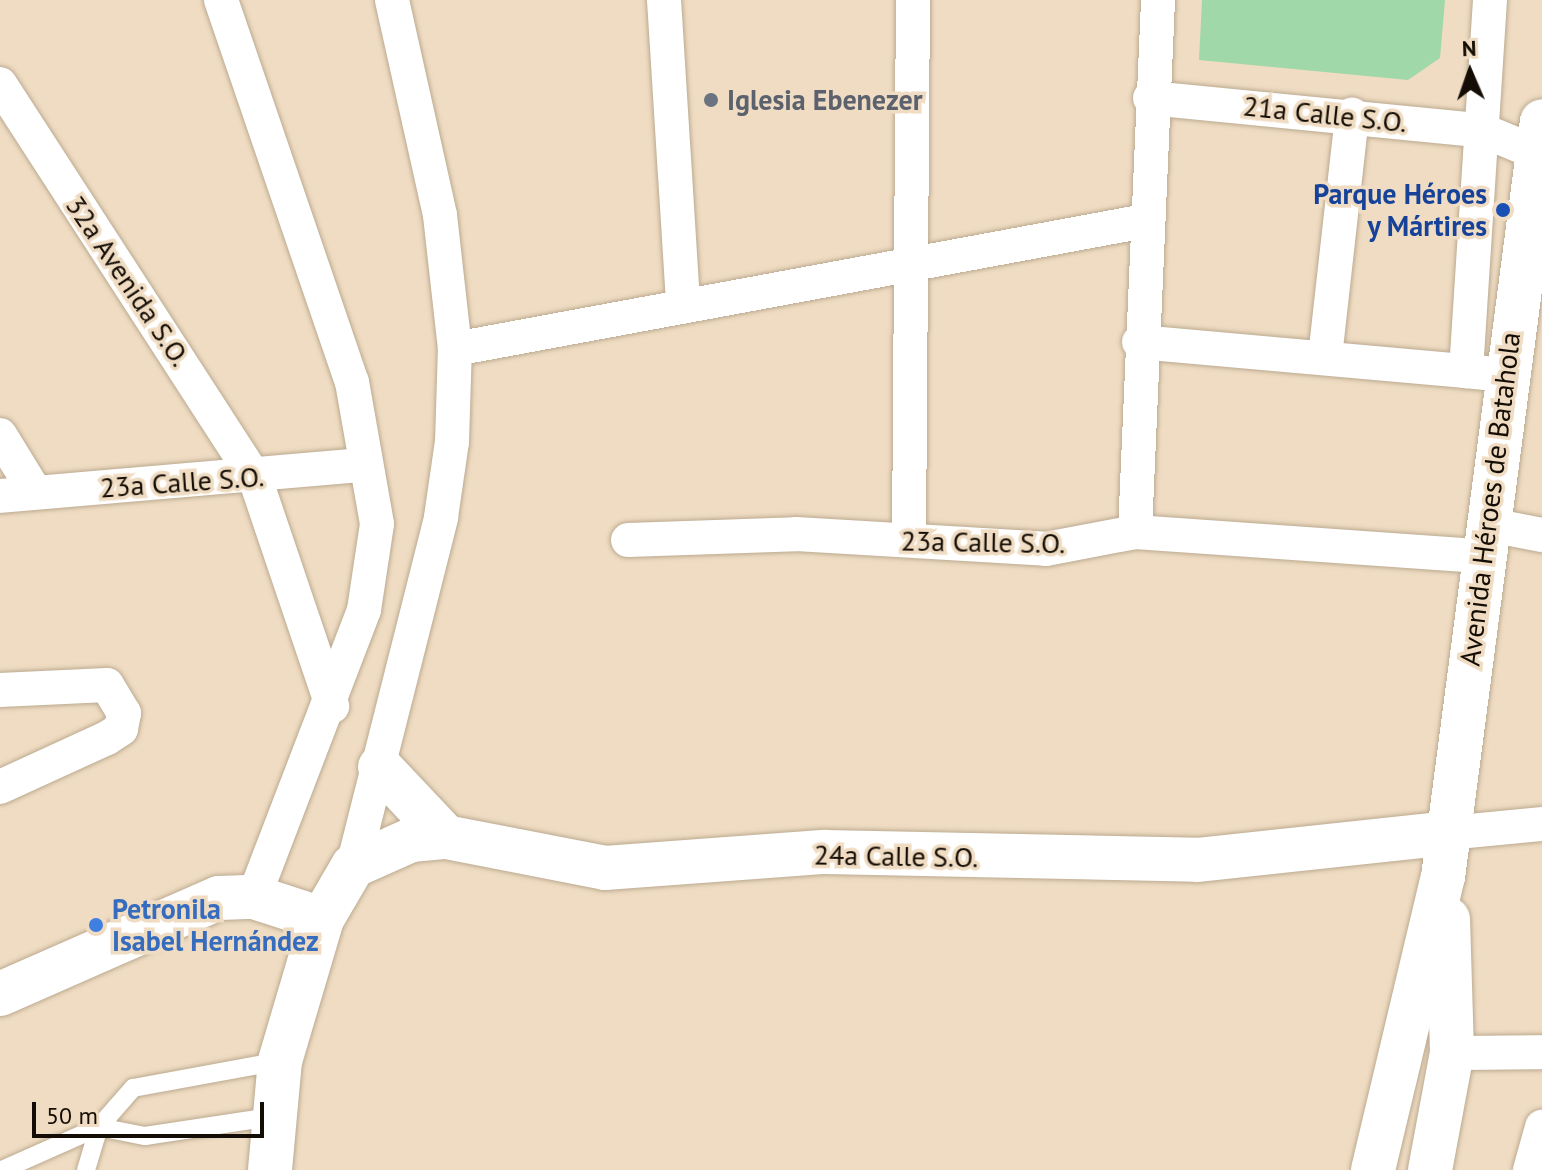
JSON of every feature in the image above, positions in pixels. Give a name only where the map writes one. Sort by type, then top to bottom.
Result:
[{"type":"street","points":[[221,0],[352,382],[364,465],[377,524],[364,610],[332,706],[254,897]]},
{"type":"street","points":[[270,1170],[271,1117],[280,1061],[322,919],[353,866],[441,517],[455,349],[440,215],[392,0]]},
{"type":"street","points":[[664,0],[683,301]]},
{"type":"street","points":[[909,540],[906,262],[913,0]]},
{"type":"street","points":[[1135,532],[1139,342],[1150,98],[1158,0]]},
{"type":"street","points":[[1139,342],[1485,373],[1484,131],[1490,0]]},
{"type":"street","name":"32a Avenida S.O.","points":[[0,84],[255,478],[332,706]]},
{"type":"street","name":"21a Calle S.O.","points":[[1150,98],[1352,115],[1484,131],[1541,143]]},
{"type":"street","points":[[1325,357],[1352,115]]},
{"type":"street","name":"Avenida Héroes de Batahola","points":[[1373,1170],[1443,877],[1482,540],[1485,373],[1541,143]]},
{"type":"street","points":[[455,349],[683,301],[1145,221]]},
{"type":"street","points":[[0,435],[35,492]]},
{"type":"street","name":"23a Calle S.O.","points":[[0,496],[255,478],[364,465]]},
{"type":"street","name":"23a Calle S.O.","points":[[628,540],[796,534],[1046,549],[1135,532],[1482,540],[1542,535]]},
{"type":"street","points":[[0,690],[107,685],[124,713],[121,729],[107,738],[0,787]]},
{"type":"street","points":[[380,767],[446,837]]},
{"type":"street","points":[[1448,833],[1542,824]]},
{"type":"street","name":"24a Calle S.O.","points":[[353,866],[382,849],[446,837],[605,868],[825,852],[1197,860],[1448,833]]},
{"type":"street","name":"Avenida Héroes de Batahola","points":[[1430,1170],[1452,1053],[1443,877]]},
{"type":"street","points":[[0,994],[177,911],[254,897],[322,919]]},
{"type":"street","points":[[1452,1053],[1542,1052]]},
{"type":"street","points":[[1530,1170],[1542,1127]]},
{"type":"lane","points":[[86,1170],[99,1127],[133,1088],[280,1061]]},
{"type":"lane","points":[[2,1170],[99,1127],[145,1136],[271,1117]]},
{"type":"green space","points":[[1202,0],[1445,0],[1440,58],[1408,80],[1199,60]]},
{"type":"place","name":"Iglesia Ebenezer","points":[[711,100]]},
{"type":"place","name":"Parque Héroes y Mártires","points":[[1503,210]]},
{"type":"place","name":"Petronila Isabel Hernández","points":[[96,925]]}]
